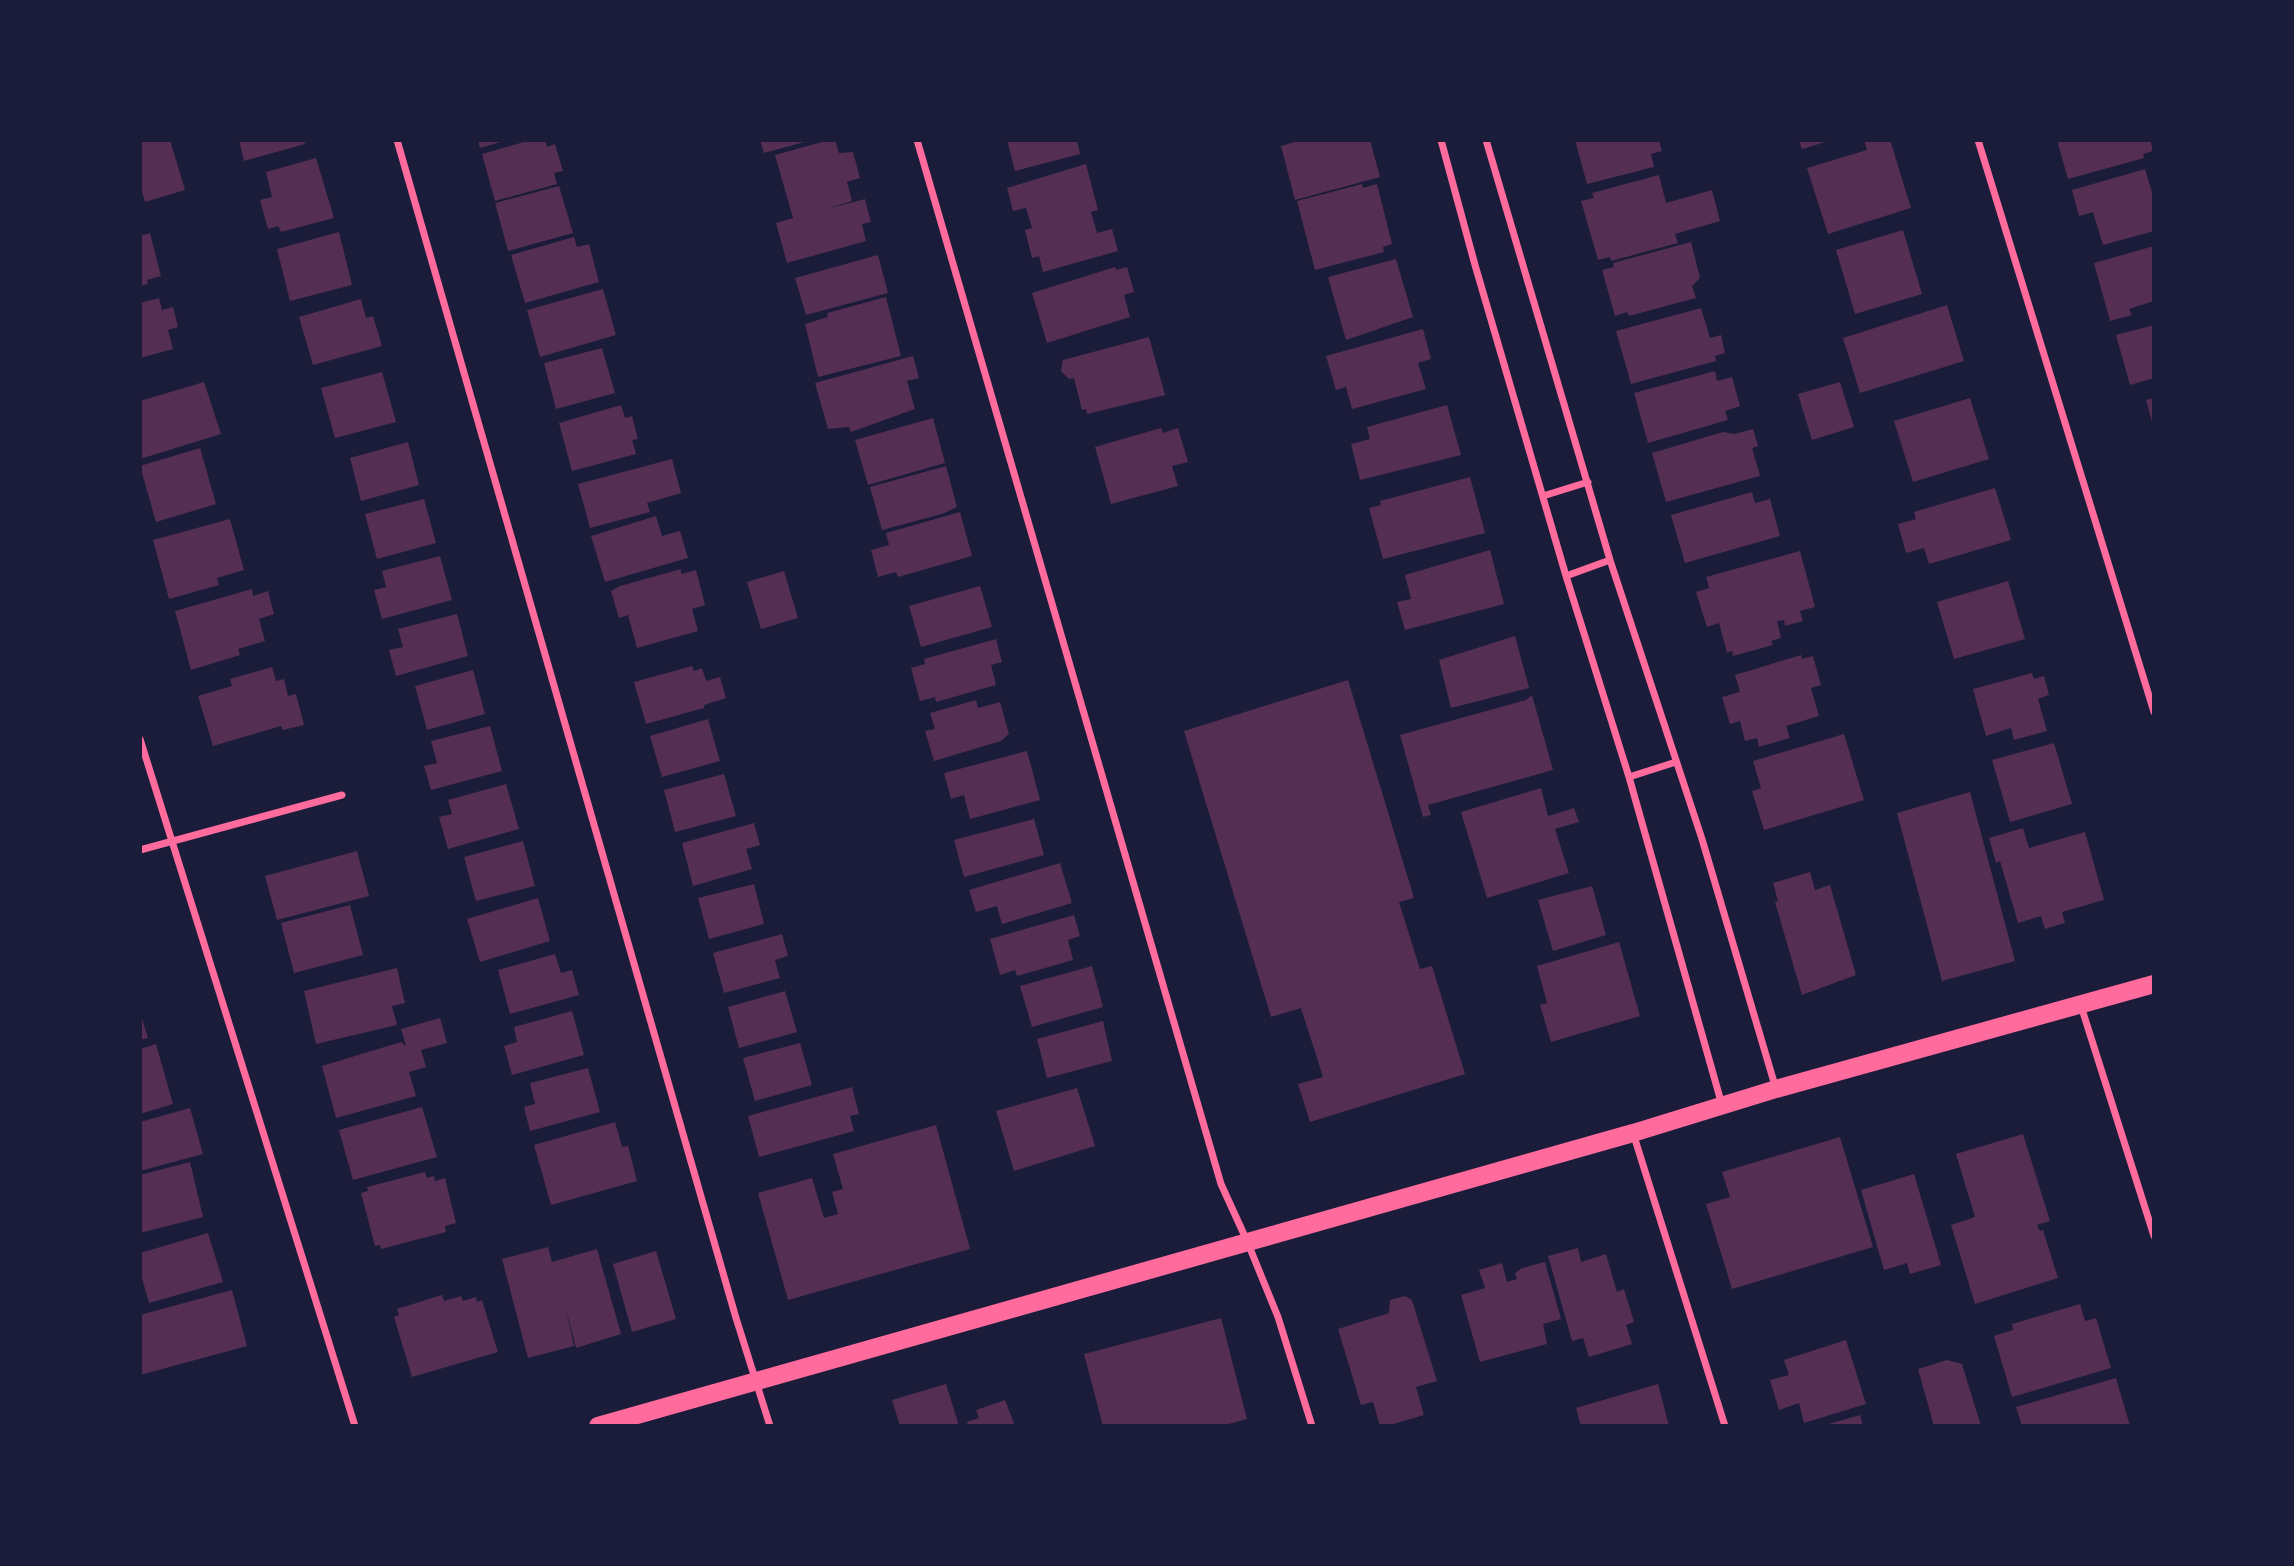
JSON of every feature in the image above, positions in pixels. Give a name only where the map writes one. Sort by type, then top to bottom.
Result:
[{"type":"main road","points":[[598,1426],[1633,1133],[1776,1089],[2154,984]]},
{"type":"street","points":[[397,140],[736,1318],[770,1426]]},
{"type":"street","points":[[917,140],[1216,1170],[1278,1317],[1312,1426]]},
{"type":"street","points":[[1441,140],[1475,265],[1566,576],[1629,777],[1723,1105]]},
{"type":"street","points":[[1486,140],[1610,561],[1702,839],[1776,1089]]},
{"type":"street","points":[[1978,140],[2154,712]]},
{"type":"street","points":[[1543,496],[1588,482]]},
{"type":"street","points":[[1566,576],[1610,561]]},
{"type":"street","points":[[140,739],[355,1426]]},
{"type":"street","points":[[1629,777],[1676,762]]},
{"type":"street","points":[[140,850],[342,794]]},
{"type":"street","points":[[2081,1006],[2154,1236]]},
{"type":"street","points":[[1633,1133],[1725,1426]]},
{"type":"building","points":[[140,140],[170,140],[185,190],[145,202],[140,185]]},
{"type":"building","points":[[239,140],[304,140],[305,144],[244,161]]},
{"type":"building","points":[[478,140],[504,140],[504,141],[480,148]]},
{"type":"building","points":[[531,140],[545,140],[547,147],[555,144],[563,171],[554,173],[557,184],[495,201],[482,154]]},
{"type":"building","points":[[760,140],[808,140],[808,141],[764,153]]},
{"type":"building","points":[[835,140],[839,153],[853,152],[860,178],[847,182],[852,201],[827,209],[865,199],[871,222],[862,224],[866,241],[787,263],[776,223],[793,218],[775,155]]},
{"type":"building","points":[[1007,140],[1077,140],[1080,154],[1015,171]]},
{"type":"building","points":[[1302,140],[1370,140],[1380,177],[1295,200],[1281,146]]},
{"type":"building","points":[[1575,140],[1659,140],[1662,151],[1651,154],[1654,167],[1587,184]]},
{"type":"building","points":[[1799,140],[1829,140],[1829,141],[1802,149]]},
{"type":"building","points":[[1864,140],[1888,140],[1891,143],[1911,208],[1828,234],[1807,168],[1867,150]]},
{"type":"building","points":[[2057,140],[2150,140],[2153,151],[2143,154],[2144,158],[2068,179]]},
{"type":"building","points":[[316,158],[334,218],[281,232],[278,226],[268,229],[260,200],[272,197],[266,172]]},
{"type":"building","points":[[1086,164],[1098,210],[1091,212],[1097,233],[1112,229],[1118,251],[1043,272],[1039,256],[1032,258],[1025,230],[1032,228],[1026,208],[1013,211],[1007,188]]},
{"type":"building","points":[[2145,169],[2152,192],[2154,191],[2154,231],[2103,245],[2093,212],[2079,216],[2072,190]]},
{"type":"building","points":[[1659,175],[1666,203],[1712,190],[1720,221],[1675,234],[1678,243],[1611,261],[1610,257],[1598,260],[1581,201],[1594,198],[1592,193]]},
{"type":"building","points":[[1362,184],[1363,188],[1377,184],[1392,244],[1383,247],[1384,252],[1315,270],[1297,201]]},
{"type":"building","points":[[559,186],[573,233],[508,251],[495,203]]},
{"type":"building","points":[[1903,230],[1922,294],[1855,314],[1836,250]]},
{"type":"building","points":[[339,232],[352,285],[290,301],[277,249]]},
{"type":"building","points":[[150,233],[161,276],[147,280],[148,284],[140,286],[140,236]]},
{"type":"building","points":[[574,237],[577,247],[589,244],[599,282],[525,303],[511,255]]},
{"type":"building","points":[[1691,242],[1700,278],[1692,286],[1696,298],[1629,316],[1627,312],[1615,316],[1602,270],[1614,267],[1613,263]]},
{"type":"building","points":[[2154,246],[2154,301],[2129,309],[2132,315],[2110,321],[2094,263]]},
{"type":"building","points":[[878,255],[888,293],[806,315],[795,278]]},
{"type":"building","points":[[1396,259],[1413,317],[1346,340],[1328,277]]},
{"type":"building","points":[[1115,267],[1116,270],[1127,267],[1134,292],[1124,295],[1130,317],[1047,343],[1032,293]]},
{"type":"building","points":[[603,289],[616,335],[540,357],[527,310]]},
{"type":"building","points":[[886,297],[901,356],[818,377],[805,324],[828,317],[827,313]]},
{"type":"building","points":[[159,298],[162,310],[173,307],[178,327],[168,330],[173,349],[140,358],[140,303]]},
{"type":"building","points":[[361,299],[366,318],[373,316],[382,346],[313,365],[299,317]]},
{"type":"building","points":[[1947,305],[1964,361],[1860,393],[1843,338]]},
{"type":"building","points":[[1701,308],[1710,338],[1721,335],[1725,353],[1715,356],[1716,361],[1631,384],[1616,331]]},
{"type":"building","points":[[2154,325],[2154,378],[2130,385],[2116,335]]},
{"type":"building","points":[[1423,329],[1431,359],[1418,363],[1426,389],[1352,409],[1346,387],[1336,390],[1326,356]]},
{"type":"building","points":[[1149,337],[1165,395],[1087,414],[1086,409],[1082,410],[1074,378],[1069,379],[1061,371],[1063,360]]},
{"type":"building","points":[[602,348],[615,393],[556,409],[544,363]]},
{"type":"building","points":[[913,356],[919,378],[907,381],[915,409],[851,432],[849,427],[828,429],[815,383]]},
{"type":"building","points":[[1715,371],[1717,381],[1732,377],[1740,406],[1725,411],[1728,420],[1648,443],[1634,393]]},
{"type":"building","points":[[382,372],[396,422],[335,438],[321,388]]},
{"type":"building","points":[[204,382],[221,434],[140,459],[140,401]]},
{"type":"building","points":[[1840,382],[1854,427],[1812,440],[1798,394]]},
{"type":"building","points":[[1970,398],[1989,459],[1913,482],[1894,421]]},
{"type":"building","points":[[2154,398],[2154,424],[2153,425],[2146,400]]},
{"type":"building","points":[[621,405],[625,418],[632,416],[638,439],[632,440],[636,454],[572,471],[559,423]]},
{"type":"building","points":[[1447,405],[1461,455],[1360,480],[1351,444],[1370,439],[1367,427]]},
{"type":"building","points":[[933,418],[945,463],[868,485],[855,440]]},
{"type":"building","points":[[1161,428],[1163,433],[1178,428],[1188,462],[1172,466],[1178,486],[1111,504],[1095,447]]},
{"type":"building","points":[[1753,429],[1758,446],[1752,448],[1760,476],[1666,502],[1652,453],[1723,432],[1734,434]]},
{"type":"building","points":[[408,442],[419,485],[361,501],[350,458]]},
{"type":"building","points":[[200,448],[216,504],[156,522],[140,466]]},
{"type":"building","points":[[672,459],[681,493],[647,503],[650,512],[590,528],[578,484]]},
{"type":"building","points":[[946,466],[957,507],[942,514],[882,530],[870,487]]},
{"type":"building","points":[[1470,477],[1485,533],[1383,559],[1369,508],[1381,505],[1380,501]]},
{"type":"building","points":[[1995,488],[2011,540],[1929,564],[1924,548],[1906,553],[1898,524],[1916,519],[1914,512]]},
{"type":"building","points":[[1752,492],[1755,503],[1770,499],[1780,536],[1685,563],[1671,515]]},
{"type":"building","points":[[424,499],[436,543],[377,559],[365,514]]},
{"type":"building","points":[[960,512],[972,556],[898,577],[896,572],[878,577],[871,550],[889,545],[886,533]]},
{"type":"building","points":[[656,516],[662,536],[680,531],[688,558],[605,582],[591,536]]},
{"type":"building","points":[[230,519],[244,570],[217,578],[219,585],[169,599],[153,540]]},
{"type":"building","points":[[1490,550],[1504,604],[1405,630],[1397,602],[1411,599],[1405,575]]},
{"type":"building","points":[[1800,551],[1815,607],[1800,611],[1803,621],[1785,626],[1784,620],[1777,621],[1781,638],[1771,641],[1773,645],[1733,656],[1732,651],[1727,653],[1719,623],[1707,627],[1696,592],[1709,588],[1706,577]]},
{"type":"building","points":[[440,556],[452,600],[382,619],[374,590],[386,587],[382,571]]},
{"type":"building","points":[[681,569],[681,574],[696,570],[705,605],[692,609],[698,631],[637,648],[628,615],[619,618],[611,591]]},
{"type":"building","points":[[784,571],[798,618],[761,629],[747,582]]},
{"type":"building","points":[[2008,581],[2025,639],[1954,659],[1937,602]]},
{"type":"building","points":[[980,586],[992,627],[921,647],[909,606]]},
{"type":"building","points":[[252,589],[253,596],[268,591],[274,614],[259,619],[265,641],[238,649],[240,655],[191,670],[175,611]]},
{"type":"building","points":[[457,614],[468,656],[396,676],[389,650],[403,647],[398,629]]},
{"type":"building","points":[[1515,636],[1529,688],[1451,708],[1439,660]]},
{"type":"building","points":[[996,639],[1002,662],[991,665],[996,685],[936,702],[935,697],[920,701],[911,668],[925,664],[924,659]]},
{"type":"building","points":[[1801,655],[1802,659],[1813,656],[1821,685],[1811,688],[1819,716],[1786,726],[1790,738],[1759,747],[1757,738],[1745,741],[1740,721],[1730,724],[1722,697],[1740,692],[1735,675]]},
{"type":"building","points":[[692,666],[694,671],[702,668],[706,681],[720,677],[726,698],[704,705],[704,708],[646,724],[634,682]]},
{"type":"building","points":[[272,667],[276,681],[284,679],[288,696],[296,694],[304,725],[283,730],[281,726],[213,746],[198,696],[232,686],[230,679]]},
{"type":"building","points":[[473,670],[485,714],[427,730],[415,686]]},
{"type":"building","points":[[2032,673],[2034,679],[2044,676],[2049,695],[2038,699],[2047,731],[2014,740],[2011,728],[1986,736],[1973,689]]},
{"type":"building","points":[[1348,680],[1414,898],[1399,902],[1420,969],[1432,966],[1465,1074],[1310,1122],[1298,1084],[1323,1077],[1301,1008],[1271,1017],[1184,731]]},
{"type":"building","points":[[1532,695],[1553,770],[1428,805],[1431,815],[1423,817],[1400,735],[1526,700]]},
{"type":"building","points":[[976,700],[978,708],[1000,702],[1009,734],[1001,741],[934,761],[925,731],[935,729],[930,713]]},
{"type":"building","points":[[708,719],[720,761],[662,777],[650,736]]},
{"type":"building","points":[[490,726],[502,771],[431,790],[424,766],[437,763],[431,741]]},
{"type":"building","points":[[1844,734],[1864,800],[1764,830],[1752,791],[1761,788],[1753,761]]},
{"type":"building","points":[[2054,743],[2072,804],[2010,822],[1992,760]]},
{"type":"building","points":[[1027,751],[1040,800],[970,819],[964,795],[951,799],[944,773]]},
{"type":"building","points":[[724,774],[736,816],[675,832],[664,790]]},
{"type":"building","points":[[506,784],[519,829],[448,849],[439,817],[452,814],[448,800]]},
{"type":"building","points":[[1541,788],[1548,816],[1574,808],[1579,822],[1555,829],[1569,873],[1487,898],[1461,812]]},
{"type":"building","points":[[1970,792],[2015,961],[1942,981],[1897,813]]},
{"type":"building","points":[[1034,819],[1044,855],[964,877],[954,840]]},
{"type":"building","points":[[754,823],[760,845],[746,849],[752,869],[693,886],[682,843]]},
{"type":"building","points":[[2023,828],[2029,848],[2085,832],[2104,900],[2062,912],[2065,923],[2045,929],[2041,916],[2018,923],[2000,861],[1996,863],[1989,838]]},
{"type":"building","points":[[523,841],[535,886],[476,901],[464,857]]},
{"type":"building","points":[[357,851],[369,896],[277,920],[265,876]]},
{"type":"building","points":[[1060,863],[1072,903],[1002,924],[997,906],[976,912],[969,890]]},
{"type":"building","points":[[1810,872],[1815,890],[1830,885],[1856,975],[1802,995],[1775,902],[1778,901],[1773,883]]},
{"type":"building","points":[[754,884],[764,924],[709,939],[698,898]]},
{"type":"building","points":[[1592,886],[1606,935],[1553,951],[1538,900]]},
{"type":"building","points":[[538,898],[550,941],[480,962],[467,919]]},
{"type":"building","points":[[350,905],[363,955],[294,973],[281,923]]},
{"type":"building","points":[[1074,915],[1080,936],[1068,940],[1073,960],[1017,976],[1015,970],[1000,975],[990,939]]},
{"type":"building","points":[[782,934],[788,956],[775,960],[780,978],[724,993],[713,953]]},
{"type":"building","points":[[1619,942],[1640,1016],[1551,1042],[1540,1005],[1547,1003],[1537,966]]},
{"type":"building","points":[[555,954],[561,973],[572,970],[579,995],[510,1014],[498,970]]},
{"type":"building","points":[[1092,966],[1103,1007],[1032,1027],[1020,986]]},
{"type":"building","points":[[397,968],[405,1003],[392,1006],[397,1025],[316,1044],[304,991]]},
{"type":"building","points":[[785,991],[797,1032],[739,1048],[728,1007]]},
{"type":"building","points":[[572,1011],[584,1055],[512,1075],[504,1046],[517,1042],[514,1027]]},
{"type":"building","points":[[140,1012],[148,1038],[140,1040]]},
{"type":"building","points":[[440,1018],[447,1043],[421,1050],[426,1067],[409,1072],[416,1096],[336,1118],[322,1066],[401,1042],[406,1046],[401,1029]]},
{"type":"building","points":[[1103,1021],[1112,1061],[1047,1078],[1037,1039]]},
{"type":"building","points":[[800,1043],[812,1085],[755,1101],[743,1058]]},
{"type":"building","points":[[156,1044],[173,1104],[140,1114],[140,1049]]},
{"type":"building","points":[[588,1068],[600,1112],[530,1131],[524,1107],[535,1104],[530,1083]]},
{"type":"building","points":[[852,1087],[859,1114],[850,1116],[854,1131],[759,1157],[748,1116]]},
{"type":"building","points":[[1077,1088],[1095,1146],[1014,1171],[996,1111]]},
{"type":"building","points":[[422,1107],[437,1157],[353,1180],[339,1130]]},
{"type":"building","points":[[190,1108],[203,1154],[140,1171],[140,1122]]},
{"type":"building","points":[[615,1122],[622,1147],[628,1146],[637,1181],[551,1205],[534,1145]]},
{"type":"building","points":[[936,1125],[970,1249],[788,1300],[758,1193],[812,1178],[824,1218],[838,1214],[832,1192],[843,1189],[833,1154]]},
{"type":"building","points":[[2023,1134],[2050,1221],[2037,1225],[2040,1231],[2043,1230],[2058,1278],[1975,1304],[1951,1225],[1975,1217],[1956,1154]]},
{"type":"building","points":[[1840,1137],[1873,1247],[1732,1289],[1706,1204],[1730,1197],[1722,1172]]},
{"type":"building","points":[[190,1162],[203,1217],[140,1233],[140,1175]]},
{"type":"building","points":[[425,1172],[427,1178],[434,1176],[435,1181],[445,1178],[456,1223],[445,1226],[446,1232],[381,1249],[380,1245],[375,1246],[361,1193],[368,1191],[367,1187]]},
{"type":"building","points":[[1914,1174],[1941,1265],[1910,1274],[1907,1263],[1884,1270],[1861,1190]]},
{"type":"building","points":[[208,1233],[223,1282],[149,1303],[140,1271],[140,1253]]},
{"type":"building","points":[[548,1247],[552,1262],[597,1249],[621,1334],[576,1348],[566,1309],[574,1346],[528,1358],[502,1259]]},
{"type":"building","points":[[1578,1248],[1581,1262],[1606,1254],[1617,1292],[1624,1289],[1634,1322],[1626,1325],[1632,1344],[1589,1357],[1583,1338],[1572,1341],[1548,1256]]},
{"type":"building","points":[[656,1251],[676,1319],[632,1332],[613,1264]]},
{"type":"building","points":[[1545,1262],[1561,1319],[1543,1324],[1547,1344],[1480,1362],[1461,1295],[1485,1288],[1479,1270],[1502,1263],[1507,1282],[1517,1279],[1515,1273],[1522,1268]]},
{"type":"building","points":[[232,1290],[247,1346],[140,1375],[140,1315]]},
{"type":"building","points":[[442,1295],[444,1301],[461,1296],[463,1301],[476,1297],[477,1302],[482,1300],[498,1352],[412,1377],[394,1317],[399,1315],[397,1309]]},
{"type":"building","points":[[1405,1296],[1412,1300],[1437,1381],[1416,1387],[1424,1415],[1380,1426],[1373,1402],[1361,1405],[1338,1329],[1389,1313],[1390,1300]]},
{"type":"building","points":[[2080,1304],[2085,1321],[2096,1318],[2111,1368],[2012,1397],[1994,1336],[2013,1330],[2012,1324]]},
{"type":"building","points":[[1221,1318],[1247,1419],[1221,1426],[1103,1426],[1084,1354]]},
{"type":"building","points":[[1846,1340],[1866,1404],[1804,1423],[1799,1403],[1779,1410],[1770,1380],[1789,1375],[1784,1360]]},
{"type":"building","points":[[1947,1360],[1962,1364],[1981,1426],[1934,1426],[1918,1369]]},
{"type":"building","points":[[2116,1378],[2130,1426],[2022,1426],[2016,1407]]},
{"type":"building","points":[[946,1384],[959,1426],[900,1426],[892,1400]]},
{"type":"building","points":[[1658,1384],[1669,1426],[1581,1426],[1576,1408]]},
{"type":"building","points":[[1005,1400],[1015,1426],[968,1426],[967,1422],[979,1418],[976,1410]]},
{"type":"building","points":[[1860,1415],[1863,1426],[1825,1426],[1825,1425]]}]
